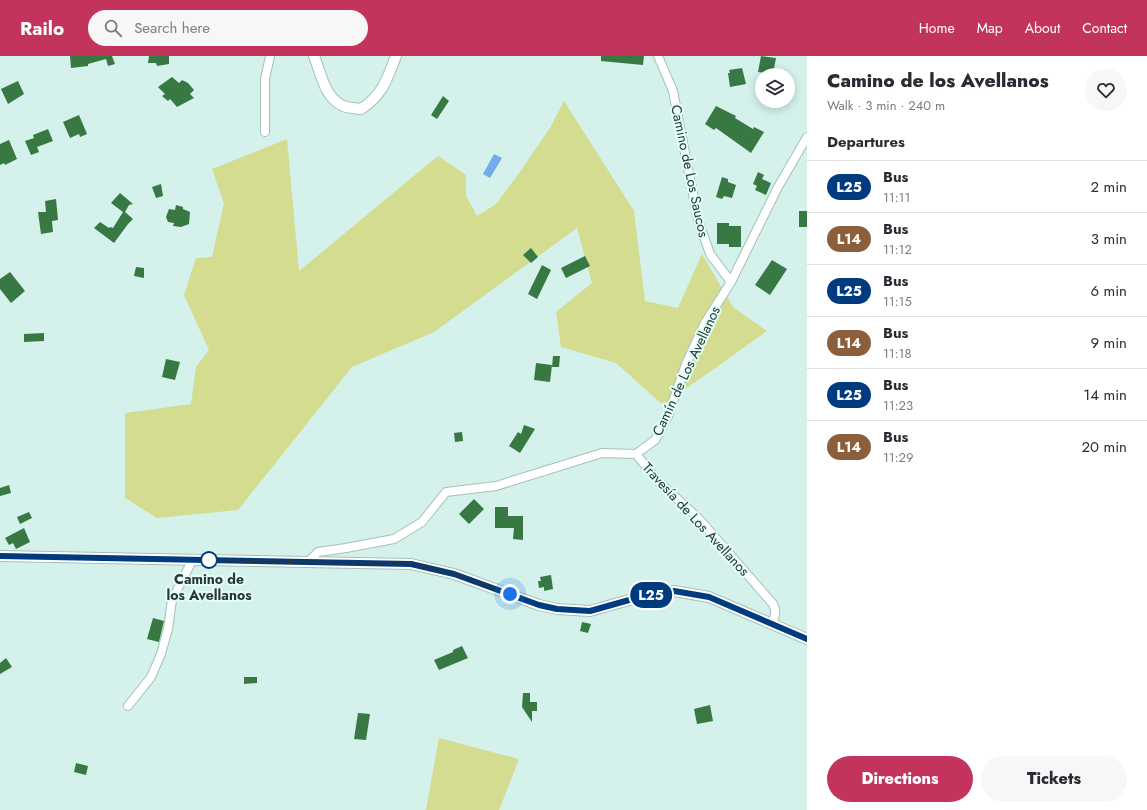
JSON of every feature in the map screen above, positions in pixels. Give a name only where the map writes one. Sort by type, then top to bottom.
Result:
[{"type":"street","points":[[265,132],[265,79],[270,56]]},
{"type":"street","points":[[314,56],[325,86],[331,97],[343,106],[361,109],[373,102],[384,86],[396,56]]},
{"type":"street","name":"Camino de Los Saucos","points":[[658,56],[672,90],[698,220],[710,254],[731,282]]},
{"type":"street","name":"Camín de Los Avellanos","points":[[636,454],[655,440],[668,416],[686,364],[705,323],[731,282],[778,187],[807,137]]},
{"type":"street","points":[[308,562],[318,552],[394,539],[422,522],[446,492],[496,486],[602,453],[636,454]]},
{"type":"street","name":"Travesía de Los Avellanos","points":[[636,454],[658,481],[699,519],[773,604],[776,616],[772,624]]},
{"type":"street","points":[[0,556],[411,564],[454,574],[539,605],[557,609],[590,611],[647,595],[674,591],[709,597],[807,639]]},
{"type":"street","points":[[128,706],[151,676],[161,654],[168,629],[172,600],[183,575],[193,560]]},
{"type":"green space","points":[[564,101],[634,211],[645,301],[678,308],[702,254],[733,307],[767,331],[663,405],[616,363],[561,347],[556,312],[592,283],[577,228],[434,332],[352,367],[238,510],[157,518],[125,498],[125,413],[191,404],[196,367],[209,350],[184,295],[196,258],[212,257],[224,203],[212,169],[287,139],[299,271],[438,156],[466,175],[466,196],[477,216],[496,204],[550,128]]},
{"type":"green space","points":[[439,738],[519,759],[499,810],[426,810]]},
{"type":"water","points":[[494,154],[502,158],[490,178],[483,174]]},
{"type":"building","points":[[70,56],[112,56],[115,64],[108,66],[106,59],[88,64],[88,66],[71,68]]},
{"type":"building","points":[[149,56],[169,56],[169,64],[157,66],[156,63],[148,63]]},
{"type":"building","points":[[601,56],[644,56],[643,65],[601,61]]},
{"type":"building","points":[[761,56],[776,58],[774,68],[759,68]]},
{"type":"building","points":[[742,68],[746,84],[730,87],[729,70]]},
{"type":"building","points":[[172,77],[179,83],[182,80],[188,83],[194,90],[190,94],[194,98],[177,107],[170,99],[168,101],[162,96],[165,94],[158,87]]},
{"type":"building","points":[[18,81],[24,94],[8,104],[1,89]]},
{"type":"building","points":[[443,96],[449,101],[437,119],[431,115]]},
{"type":"building","points":[[716,106],[736,116],[735,118],[753,129],[754,127],[764,132],[751,153],[716,128],[714,130],[705,124]]},
{"type":"building","points":[[79,115],[87,134],[80,137],[79,134],[70,138],[63,122]]},
{"type":"building","points":[[48,129],[53,141],[37,147],[39,152],[31,155],[25,141],[34,138],[33,135]]},
{"type":"building","points":[[9,140],[17,159],[5,165],[4,163],[0,165],[0,144]]},
{"type":"building","points":[[758,172],[764,175],[762,179],[771,183],[766,195],[755,190],[757,186],[753,184]]},
{"type":"building","points":[[722,177],[728,179],[728,182],[736,185],[732,198],[724,196],[722,199],[716,197]]},
{"type":"building","points":[[161,184],[163,196],[156,198],[152,187]]},
{"type":"building","points":[[120,193],[133,204],[129,205],[125,212],[133,219],[114,243],[94,228],[100,222],[109,228],[113,228],[123,212],[111,203]]},
{"type":"building","points":[[56,199],[58,220],[52,221],[53,232],[41,234],[38,212],[46,212],[45,201]]},
{"type":"building","points":[[176,205],[183,207],[183,209],[190,212],[189,224],[181,227],[173,226],[174,223],[168,222],[166,217],[169,209],[175,210]]},
{"type":"building","points":[[799,211],[807,211],[807,227],[799,227]]},
{"type":"building","points":[[717,223],[729,223],[729,226],[741,226],[741,247],[729,247],[729,244],[717,244]]},
{"type":"building","points":[[531,248],[538,257],[531,263],[523,255]]},
{"type":"building","points":[[585,256],[590,266],[566,278],[561,268]]},
{"type":"building","points":[[772,260],[787,269],[770,295],[755,285]]},
{"type":"building","points":[[542,265],[551,270],[537,299],[528,294]]},
{"type":"building","points":[[136,267],[144,268],[144,278],[134,276]]},
{"type":"building","points":[[10,272],[25,291],[11,303],[0,289],[0,279]]},
{"type":"building","points":[[44,333],[44,341],[24,342],[24,334]]},
{"type":"building","points":[[553,356],[560,356],[559,367],[552,367]]},
{"type":"building","points":[[166,359],[180,362],[175,380],[162,377]]},
{"type":"building","points":[[536,363],[552,365],[550,382],[534,380]]},
{"type":"building","points":[[524,425],[535,429],[520,453],[509,446],[518,432],[521,434]]},
{"type":"building","points":[[462,432],[463,441],[455,442],[454,433]]},
{"type":"building","points":[[9,485],[11,493],[0,496],[0,488]]},
{"type":"building","points":[[474,499],[484,509],[469,524],[459,514]]},
{"type":"building","points":[[495,507],[508,507],[508,516],[523,516],[523,540],[513,539],[514,528],[495,528]]},
{"type":"building","points":[[29,512],[32,518],[20,524],[17,517]]},
{"type":"building","points":[[24,528],[30,542],[16,549],[13,543],[9,545],[5,538]]},
{"type":"building","points":[[551,575],[553,589],[544,591],[544,587],[539,588],[538,581],[541,581],[540,577]]},
{"type":"building","points":[[153,618],[164,621],[159,642],[147,639]]},
{"type":"building","points":[[582,622],[591,624],[588,633],[580,631]]},
{"type":"building","points":[[462,646],[468,658],[439,670],[434,660],[453,652],[453,650]]},
{"type":"building","points":[[6,658],[12,667],[0,674],[0,663]]},
{"type":"building","points":[[244,677],[257,677],[257,683],[244,684]]},
{"type":"building","points":[[523,693],[530,693],[530,702],[537,702],[537,711],[532,711],[532,722],[522,707]]},
{"type":"building","points":[[710,705],[713,721],[697,724],[694,709]]},
{"type":"building","points":[[358,713],[370,714],[366,740],[354,739]]},
{"type":"building","points":[[76,763],[88,766],[86,775],[74,772]]},
{"type":"bus line","name":"L25","points":[[0,556],[296,562],[380,562],[411,564],[454,574],[539,605],[557,609],[590,611],[647,595],[674,591],[709,597],[807,639]]},
{"type":"place","name":"Camino de los Avellanos","points":[[209,560]]},
{"type":"route","points":[[209,560],[206,560],[380,562],[411,564],[454,574],[510,594]]}]
